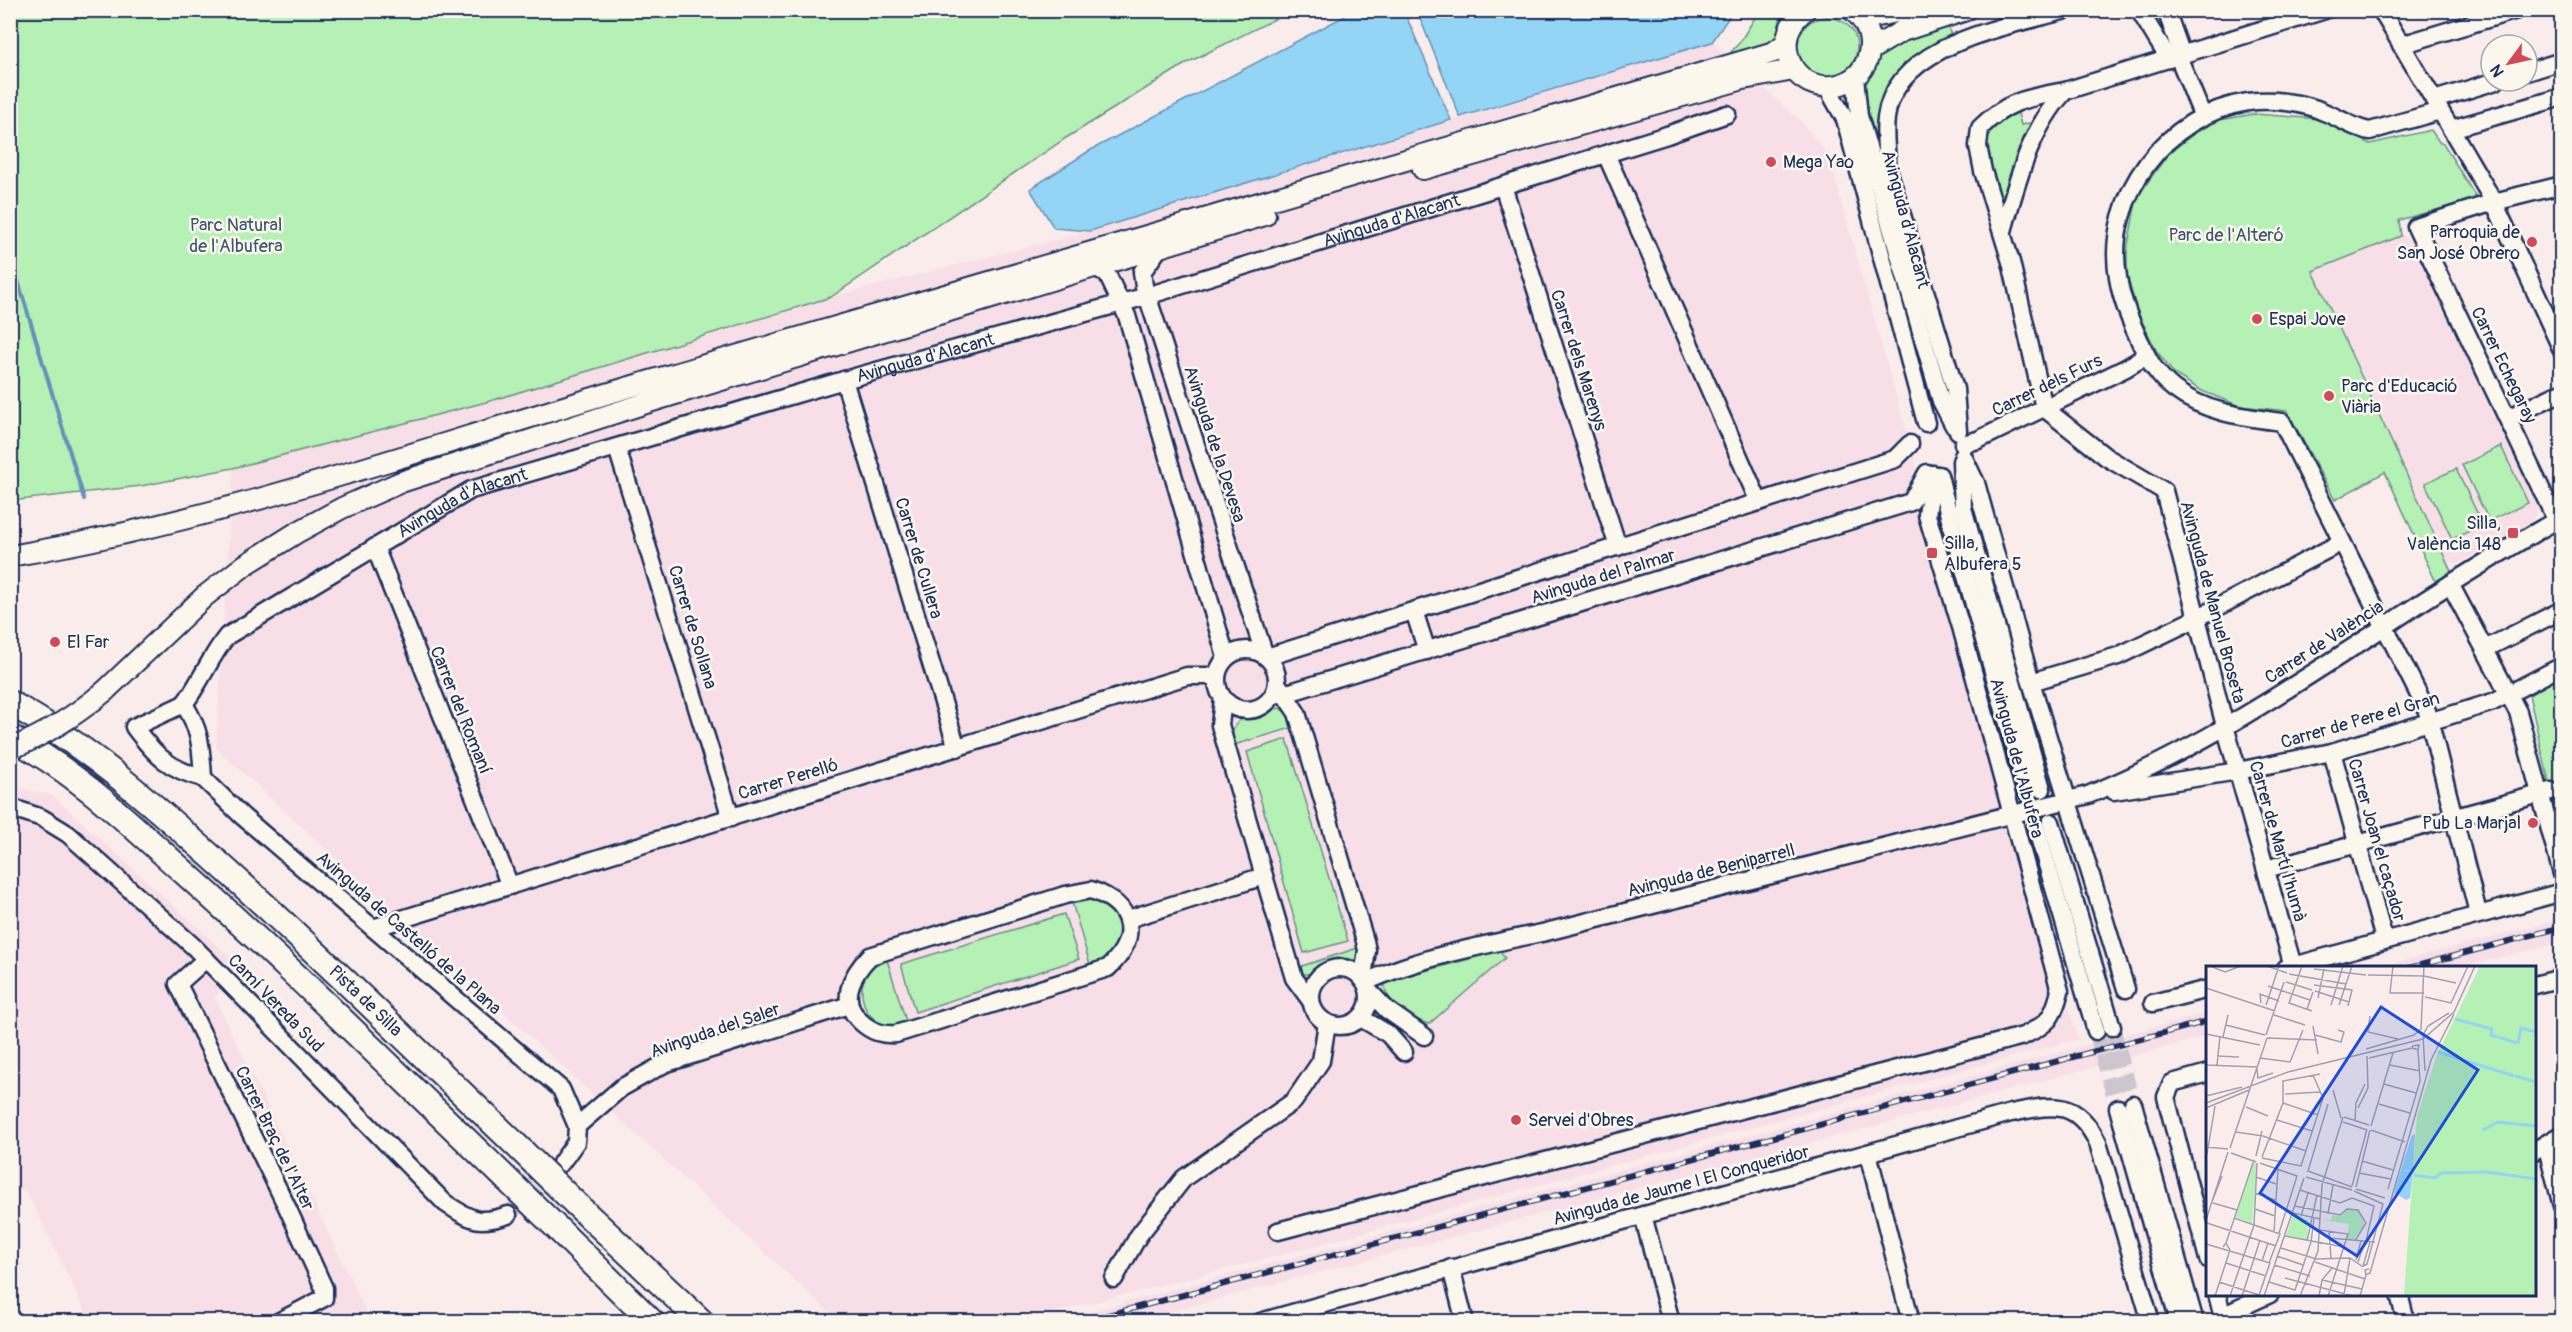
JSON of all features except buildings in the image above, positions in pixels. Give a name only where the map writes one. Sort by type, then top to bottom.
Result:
[{"type":"highway","name":"Pista de Silla","points":[[10,703],[48,723],[123,778],[254,895],[702,1322]]},
{"type":"highway","name":"Pista de Silla","points":[[10,737],[28,746],[105,801],[232,916],[652,1322]]},
{"type":"main road","points":[[1805,10],[1791,25],[1786,43],[1788,57],[1794,70],[1809,82],[1827,87],[1846,83],[1855,77],[1862,70],[1870,50],[1865,24],[1854,12]]},
{"type":"main road","points":[[1854,12],[1873,17],[1906,10]]},
{"type":"main road","points":[[1870,50],[1902,31],[1966,10]]},
{"type":"main road","points":[[10,556],[79,545],[198,516],[394,461],[626,388],[1774,52],[1786,43]]},
{"type":"main road","name":"Avinguda d'Alacant","points":[[10,749],[33,740],[74,717],[105,691],[205,596],[245,565],[333,513],[401,482],[649,402],[1337,194],[1731,82],[1794,70]]},
{"type":"street","name":"Avinguda d'Alacant","points":[[1960,444],[1955,389],[1888,169],[1885,147],[1886,116],[1894,94],[1907,73],[1929,56],[1953,43],[2066,10]]},
{"type":"street","points":[[2139,10],[2176,57]]},
{"type":"street","points":[[2166,10],[2176,57],[2203,117]]},
{"type":"street","points":[[2044,408],[2003,231],[1983,171],[1978,146],[1980,128],[2004,107],[2032,97],[2065,91],[2325,10]]},
{"type":"street","points":[[2401,45],[2517,10]]},
{"type":"street","points":[[2386,12],[2401,45],[2494,202],[2562,350]]},
{"type":"street","points":[[2539,68],[2562,61]]},
{"type":"street","name":"Avinguda de l'Albufera","points":[[1855,77],[1859,116],[1865,139],[1941,401],[1976,483],[2031,682],[2126,989]]},
{"type":"street","points":[[1827,87],[1845,119],[1926,423]]},
{"type":"street","points":[[2478,913],[2427,711],[2282,422],[2236,415],[2202,406],[2175,390],[2159,375],[2145,356],[2127,315],[2117,276],[2117,242],[2121,212],[2131,187],[2149,161],[2174,135],[2203,117],[2248,102],[2287,103],[2322,111],[2362,130],[2370,131],[2479,88]]},
{"type":"street","points":[[2003,231],[2016,186],[2034,140],[2050,107],[2065,91]]},
{"type":"street","points":[[2451,129],[2562,97]]},
{"type":"street","name":"Avinguda d'Alacant","points":[[184,704],[198,687],[213,654],[227,636],[471,490],[843,380],[1147,296],[1606,154],[1727,114]]},
{"type":"street","points":[[1606,154],[1759,502]]},
{"type":"street","points":[[2494,202],[2562,185]]},
{"type":"street","name":"Carrer dels Marenys","points":[[1503,186],[1618,547]]},
{"type":"street","name":"Carrer Echegaray","points":[[2494,202],[2416,227],[2559,518]]},
{"type":"street","name":"Avinguda de la Devesa","points":[[1160,248],[1142,272],[1147,296],[1266,657]]},
{"type":"street","points":[[1095,267],[1107,274],[1121,302],[1226,657]]},
{"type":"street","name":"Carrer dels Furs","points":[[1960,444],[1978,440],[2126,368],[2145,356]]},
{"type":"street","name":"Carrer de Cullera","points":[[843,380],[957,748]]},
{"type":"street","points":[[2508,418],[2562,392]]},
{"type":"street","name":"Avinguda de Manuel Broseta","points":[[2044,408],[2106,457],[2164,490],[2225,726]]},
{"type":"street","points":[[1941,421],[1960,444],[1955,468],[1933,474],[1913,461],[1910,444],[1914,432],[1926,423],[1941,421]]},
{"type":"street","name":"Avinguda del Palmar","points":[[1266,657],[1895,459],[1910,444]]},
{"type":"street","name":"Avinguda de l'Albufera","points":[[1933,474],[1950,520],[2035,791],[1961,500],[1960,444]]},
{"type":"street","name":"Carrer de Sollana","points":[[618,448],[731,818]]},
{"type":"street","name":"Avinguda de l'Albufera","points":[[1278,1231],[2023,1036],[2040,1028],[2054,1015],[2060,991],[1961,627],[1928,515],[1933,474]]},
{"type":"street","name":"Avinguda del Palmar","points":[[1278,690],[1427,651],[1911,502],[1933,474]]},
{"type":"street","name":"Carrer de València","points":[[2067,799],[2088,795],[2131,777],[2225,726],[2301,682],[2384,626],[2559,518]]},
{"type":"street","points":[[2031,682],[2118,656],[2197,618],[2342,542]]},
{"type":"street","name":"Carrer del Romaní","points":[[375,548],[510,886]]},
{"type":"street","points":[[2451,584],[2518,712],[2547,792],[2562,874]]},
{"type":"street","points":[[1414,610],[1427,651]]},
{"type":"street","points":[[2485,649],[2562,610]]},
{"type":"street","points":[[1223,699],[1220,725],[1294,978],[1311,1001],[1319,1017],[1327,1023],[1346,1026],[1361,1018],[1367,1010],[1367,950],[1298,714],[1278,690],[1277,673],[1266,657],[1247,649],[1236,651],[1226,657],[1216,676],[1219,693],[1223,699],[1242,710],[1253,710],[1265,705],[1278,690]]},
{"type":"street","name":"Carrer de Pere el Gran","points":[[2088,795],[2238,771],[2332,752],[2493,702],[2562,666]]},
{"type":"street","name":"Carrer Perelló","points":[[373,928],[1187,676],[1216,676]]},
{"type":"street","points":[[184,704],[194,720],[201,740],[203,778],[180,772],[152,751],[134,727],[184,704]]},
{"type":"street","name":"Carrer de Martí l'humà","points":[[2225,726],[2266,868],[2290,966]]},
{"type":"street","name":"Carrer Joan el caçador","points":[[2332,752],[2384,939]]},
{"type":"street","name":"Avinguda de Castelló de la Plana","points":[[203,778],[242,816],[561,1089],[577,1126]]},
{"type":"street","points":[[2266,868],[2547,792]]},
{"type":"street","name":"Avinguda de Beniparrell","points":[[1366,984],[1387,972],[1496,942],[1546,932],[2067,799]]},
{"type":"street","name":"Camí Vereda Sud","points":[[10,807],[42,818],[68,834],[206,959],[445,1203],[465,1216],[487,1222],[508,1215]]},
{"type":"street","name":"Avinguda de l'Albufera","points":[[2044,824],[2104,1029]]},
{"type":"street","points":[[1128,919],[1264,876]]},
{"type":"street","points":[[1091,890],[1107,896],[1122,909],[1128,919],[1129,930],[1125,946],[1118,958],[1108,968],[1079,978],[896,1034],[885,1035],[868,1028],[855,1016],[849,1005],[850,983],[861,965],[870,956],[1065,895],[1091,890]]},
{"type":"street","points":[[2293,966],[2478,913],[2562,892]]},
{"type":"street","name":"Carrer Braç de l'Alter","points":[[206,959],[178,984],[324,1287],[324,1298],[278,1322]]},
{"type":"street","points":[[1311,1001],[1311,993],[1316,980],[1328,970],[1344,968],[1366,984],[1388,1010],[1424,1036]]},
{"type":"street","points":[[2536,985],[2562,978]]},
{"type":"street","points":[[2153,1003],[2206,990]]},
{"type":"street","name":"Avinguda del Saler","points":[[577,1126],[621,1088],[664,1064],[849,1005]]},
{"type":"street","points":[[1361,1018],[1388,1034],[1404,1052]]},
{"type":"street","points":[[1114,1279],[1138,1235],[1184,1179],[1294,1101],[1321,1061],[1327,1023]]},
{"type":"street","points":[[2206,1073],[2179,1080],[2169,1088],[2166,1097],[2206,1251]]},
{"type":"street","name":"Avinguda de Jaume I El Conqueridor","points":[[1260,1322],[2011,1113],[2052,1105],[2079,1115],[2092,1130],[2098,1143],[2151,1322]]},
{"type":"street","points":[[2179,1322],[2126,1106],[2194,1322]]},
{"type":"street","points":[[561,1163],[576,1142],[577,1126]]},
{"type":"street","points":[[2562,1134],[2540,1148],[2562,1206]]},
{"type":"street","points":[[1868,1153],[1911,1322]]},
{"type":"street","points":[[1643,1215],[1671,1322]]},
{"type":"street","points":[[1451,1268],[1465,1322]]},
{"type":"street","points":[[2217,1296],[2223,1319],[2266,1296]]},
{"type":"street","points":[[2400,1296],[2406,1322]]},
{"type":"shaded area","points":[[1712,42],[1803,123],[1828,155],[2078,1039],[1273,1257],[1020,1321],[839,1321],[216,748],[233,468],[490,401],[831,297],[1090,231]]},
{"type":"shaded area","points":[[2401,236],[2415,241],[2538,508],[2533,520],[2457,564],[2447,562],[2313,270]]},
{"type":"shaded area","points":[[11,787],[52,795],[238,964],[215,998],[368,1315],[356,1322],[90,1321],[25,1189],[11,1197]]},
{"type":"shaded area","points":[[2561,919],[2561,942],[2466,966],[2383,966]]},
{"type":"shaded area","points":[[2206,1013],[2206,1036],[1928,1112],[1135,1321],[1055,1321]]},
{"type":"green space","name":"Parc Natural de l'Albufera","points":[[10,11],[1291,11],[1187,63],[1066,138],[831,297],[490,401],[233,468],[141,486],[11,501]]},
{"type":"green space","points":[[1759,11],[1782,11],[1776,40],[1761,51],[1724,60],[1740,42]]},
{"type":"green space","points":[[1827,17],[1844,22],[1852,30],[1857,47],[1852,64],[1844,72],[1827,77],[1810,72],[1802,64],[1797,47],[1802,30],[1810,22]]},
{"type":"green space","points":[[1948,27],[1952,38],[1924,52],[1879,134],[1873,134],[1863,91],[1879,55],[1885,49],[1911,38]]},
{"type":"green space","points":[[2017,109],[2021,125],[2037,121],[2006,201],[2001,203],[1981,148],[1987,127]]},
{"type":"green space","name":"Parc de l'Alteró","points":[[2254,114],[2320,119],[2370,144],[2431,130],[2440,143],[2443,143],[2477,199],[2399,220],[2401,236],[2313,271],[2451,571],[2436,582],[2385,472],[2335,500],[2287,411],[2240,406],[2202,391],[2174,374],[2156,350],[2138,313],[2127,277],[2127,250],[2137,197],[2168,154],[2195,133],[2220,120]]},
{"type":"green space","points":[[2501,446],[2528,503],[2489,521],[2462,465]]},
{"type":"green space","points":[[2456,469],[2483,525],[2452,539],[2425,483]]},
{"type":"green space","points":[[2561,677],[2561,834],[2529,695]]},
{"type":"green space","points":[[1279,708],[1291,716],[1295,727],[1234,745],[1232,735],[1238,721],[1253,714]]},
{"type":"green space","points":[[1287,739],[1348,941],[1304,953],[1247,752]]},
{"type":"green space","points":[[1081,898],[1105,906],[1114,913],[1121,925],[1116,945],[1112,951],[1091,968],[1071,899]]},
{"type":"green space","points":[[1064,914],[1079,959],[915,1012],[901,964]]},
{"type":"green space","points":[[1361,947],[1358,959],[1330,960],[1310,974],[1304,974],[1299,967]]},
{"type":"green space","points":[[1499,951],[1505,958],[1429,1024],[1402,1010],[1391,999],[1384,987],[1388,981]]},
{"type":"green space","points":[[887,960],[907,1024],[890,1026],[877,1021],[868,1012],[863,1000],[862,987],[866,975],[874,965]]},
{"type":"water","points":[[1356,10],[1404,11],[1451,120],[1090,231],[1054,228],[1030,189],[1089,151]]},
{"type":"water","points":[[1417,11],[1733,11],[1712,42],[1460,117]]},
{"type":"waterway","points":[[10,254],[84,499]]},
{"type":"tunnel","points":[[2112,1027],[2133,1104]]},
{"type":"tunnel","points":[[2096,1031],[2118,1108]]},
{"type":"tunnel","points":[[508,1215],[554,1170]]},
{"type":"railway","points":[[2416,966],[2562,927]]},
{"type":"railway","points":[[1082,1322],[2206,1022]]},
{"type":"place","name":"Mega Yao","points":[[1771,162]]},
{"type":"place","name":"Parroquia de San José Obrero","points":[[2532,242]]},
{"type":"place","name":"Espai Jove","points":[[2257,319]]},
{"type":"place","name":"Parc d'Educació Viària","points":[[2329,396]]},
{"type":"place","name":"Silla, València 148","points":[[2513,533]]},
{"type":"place","name":"Silla, Albufera 5","points":[[1932,553]]},
{"type":"place","name":"El Far","points":[[55,642]]},
{"type":"place","name":"Pub La Marjal","points":[[2533,823]]},
{"type":"place","name":"Servei d'Obres","points":[[1516,1120]]}]
